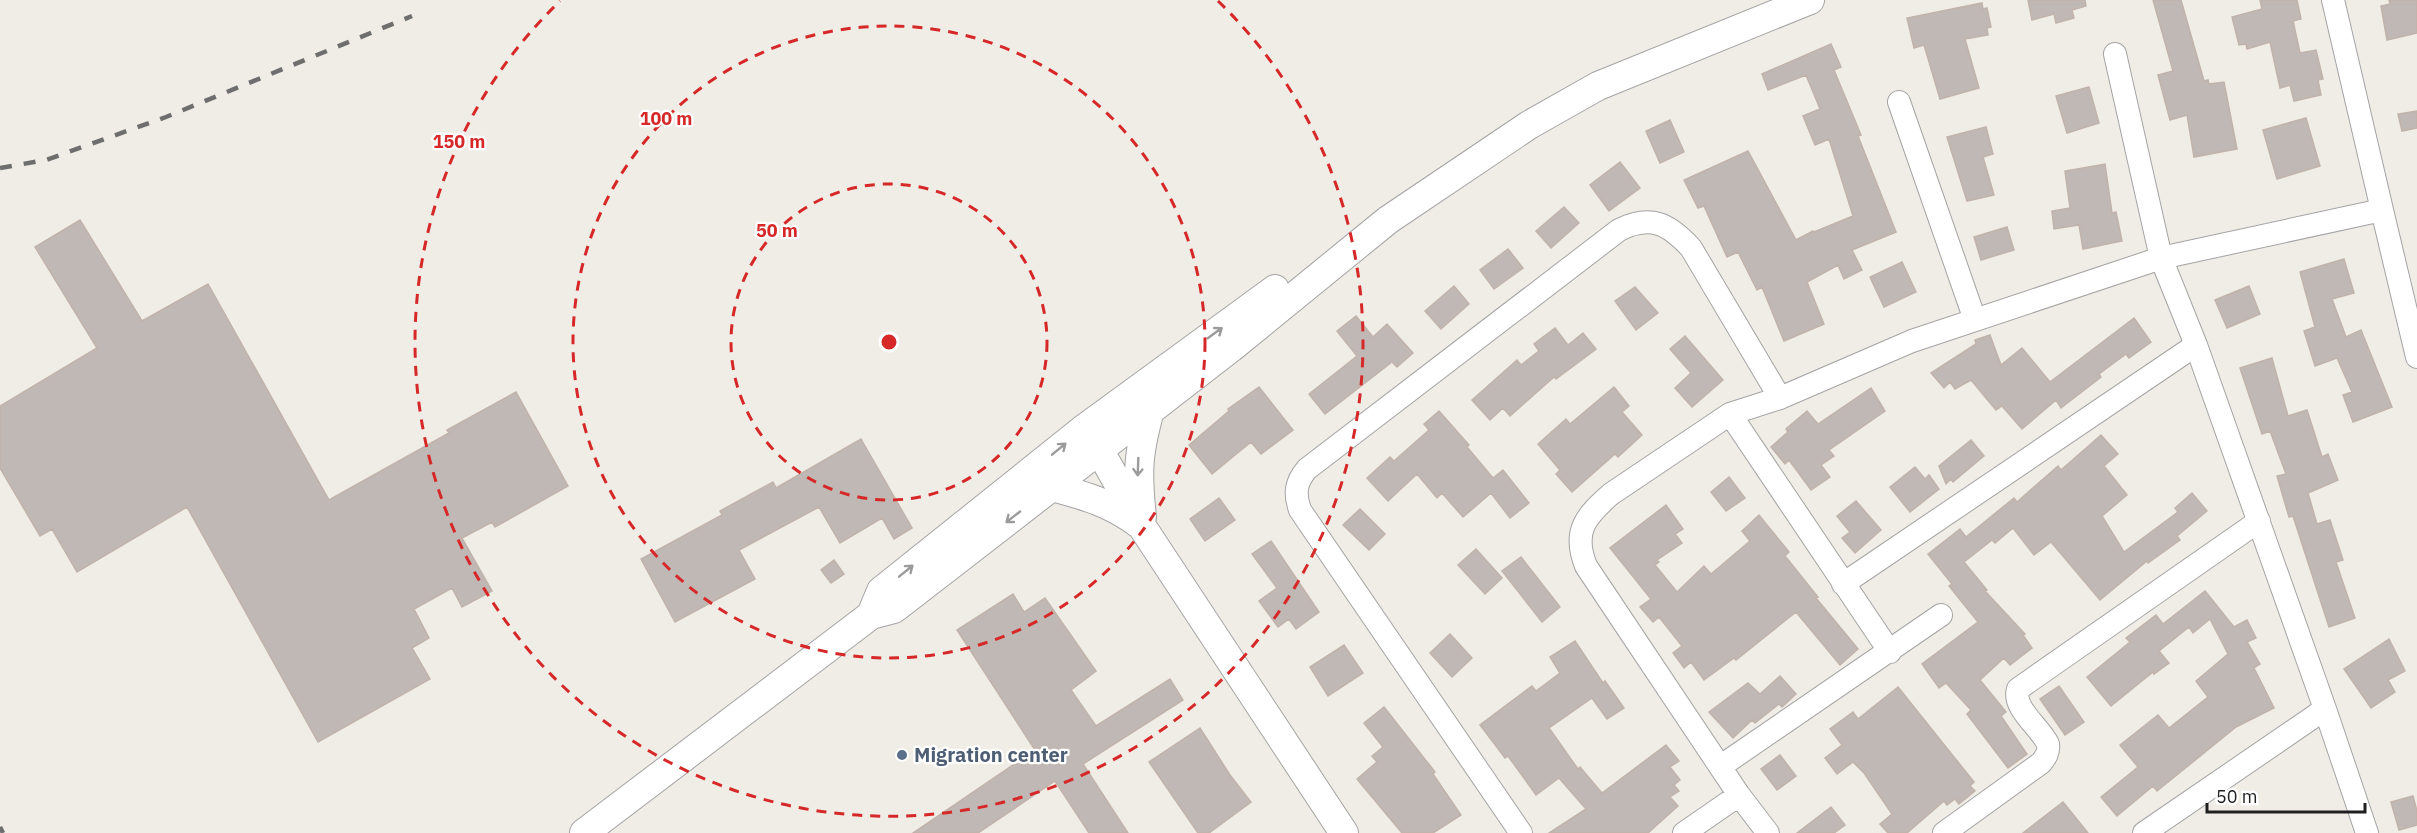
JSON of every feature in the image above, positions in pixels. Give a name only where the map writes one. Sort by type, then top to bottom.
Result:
[{"type":"street","points":[[584,833],[871,615],[894,609],[1052,487],[1093,439],[1150,410],[1231,348],[1388,220],[1529,125],[1598,86],[1810,0]]},
{"type":"street","points":[[2333,0],[2417,357]]},
{"type":"street","points":[[2115,54],[2161,258],[2196,345],[2367,833]]},
{"type":"street","points":[[1899,102],[1975,320]]},
{"type":"street","points":[[1768,833],[1739,795],[1586,566],[1580,551],[1580,535],[1584,523],[1595,508],[1611,494],[1730,414],[1780,398],[1912,341],[2161,258],[2382,210]]},
{"type":"street","points":[[871,615],[881,591],[1093,439],[1350,233],[1388,220]]},
{"type":"street","points":[[1521,833],[1300,510],[1296,498],[1297,486],[1302,476],[1307,469],[1619,230],[1632,224],[1645,222],[1662,224],[1679,235],[1691,248],[1780,398]]},
{"type":"street","points":[[1843,584],[2196,345]]},
{"type":"street","points":[[1143,528],[1138,468],[1141,443],[1150,410]]},
{"type":"street","points":[[1730,414],[1890,652]]},
{"type":"street","points":[[1093,439],[1143,528],[1344,833]]},
{"type":"street","points":[[1052,487],[1103,501],[1123,512],[1143,528]]},
{"type":"street","points":[[1944,833],[2041,763],[2045,757],[2048,744],[2019,703],[2018,689],[2259,521]]},
{"type":"street","points":[[1721,766],[1941,615]]},
{"type":"street","points":[[2144,833],[2325,709]]},
{"type":"street","points":[[1684,833],[1739,795]]},
{"type":"building","points":[[2028,0],[2085,0],[2086,6],[2072,10],[2074,18],[2056,23],[2054,14],[2032,20]]},
{"type":"building","points":[[2153,0],[2181,0],[2204,81],[2208,80],[2209,84],[2224,82],[2237,149],[2194,157],[2187,115],[2170,120],[2158,75],[2173,71]]},
{"type":"building","points":[[2260,0],[2297,0],[2301,19],[2293,21],[2300,53],[2316,50],[2323,79],[2318,80],[2321,95],[2294,101],[2290,85],[2280,88],[2270,42],[2247,49],[2246,44],[2239,45],[2232,17],[2262,9]]},
{"type":"building","points":[[2389,0],[2417,0],[2417,33],[2387,40],[2381,6],[2390,4]]},
{"type":"building","points":[[1982,3],[1983,9],[1987,8],[1991,27],[1987,28],[1988,35],[1965,39],[1979,88],[1940,99],[1924,45],[1914,48],[1907,18]]},
{"type":"building","points":[[1831,44],[1841,67],[1834,70],[1861,135],[1858,136],[1896,232],[1852,250],[1862,270],[1844,279],[1838,265],[1807,282],[1824,324],[1784,341],[1762,287],[1757,290],[1738,252],[1727,257],[1704,206],[1698,208],[1684,180],[1748,151],[1796,240],[1853,216],[1829,139],[1815,145],[1803,116],[1820,109],[1806,75],[1768,90],[1762,74]]},
{"type":"building","points":[[2089,87],[2099,123],[2067,133],[2056,96]]},
{"type":"building","points":[[2417,111],[2417,128],[2402,131],[2398,114]]},
{"type":"building","points":[[2306,118],[2320,166],[2277,179],[2263,130]]},
{"type":"building","points":[[1670,120],[1684,152],[1660,163],[1646,131]]},
{"type":"building","points":[[1986,127],[1993,154],[1983,157],[1994,195],[1967,201],[1947,137]]},
{"type":"building","points":[[1620,162],[1640,188],[1609,211],[1590,185]]},
{"type":"building","points":[[2105,164],[2112,213],[2116,212],[2122,241],[2083,249],[2079,225],[2054,229],[2052,211],[2070,208],[2065,171]]},
{"type":"building","points":[[1564,207],[1579,223],[1551,248],[1536,231]]},
{"type":"building","points":[[80,220],[142,321],[208,284],[329,500],[449,433],[447,430],[516,392],[568,486],[495,527],[492,522],[462,538],[492,591],[462,607],[452,588],[414,609],[429,638],[412,648],[430,679],[318,742],[187,507],[77,572],[52,529],[40,536],[0,468],[0,406],[97,348],[35,247]]},
{"type":"building","points":[[2007,227],[2014,250],[1981,260],[1974,237]]},
{"type":"building","points":[[1508,249],[1523,268],[1494,289],[1480,270]]},
{"type":"building","points":[[2344,259],[2354,293],[2332,299],[2346,337],[2361,330],[2392,407],[2353,422],[2343,395],[2352,392],[2337,358],[2315,366],[2304,331],[2315,327],[2300,272]]},
{"type":"building","points":[[1902,262],[1916,292],[1884,307],[1870,277]]},
{"type":"building","points":[[1454,286],[1469,304],[1441,329],[1425,311]]},
{"type":"building","points":[[2249,286],[2260,314],[2227,328],[2215,300]]},
{"type":"building","points":[[1635,287],[1658,313],[1636,330],[1615,301]]},
{"type":"building","points":[[1356,316],[1373,337],[1387,324],[1413,353],[1397,367],[1392,362],[1325,414],[1309,394],[1357,356],[1337,331]]},
{"type":"building","points":[[2134,318],[2151,342],[2129,358],[2126,354],[2099,374],[2101,377],[2061,408],[2056,400],[2022,429],[2002,406],[1996,410],[1971,380],[1955,389],[1950,382],[1944,388],[1931,373],[1976,344],[1975,340],[1990,335],[2001,365],[2022,348],[2050,382]]},
{"type":"building","points":[[1555,328],[1568,345],[1583,333],[1596,349],[1556,379],[1554,377],[1510,416],[1503,408],[1490,420],[1472,400],[1517,360],[1521,365],[1539,351],[1534,344]]},
{"type":"building","points":[[1685,336],[1723,380],[1692,407],[1675,388],[1691,373],[1670,349]]},
{"type":"building","points":[[2272,358],[2288,416],[2307,410],[2322,457],[2328,454],[2338,480],[2308,493],[2317,524],[2330,520],[2343,560],[2336,562],[2355,618],[2329,627],[2293,516],[2289,517],[2277,476],[2286,474],[2270,431],[2262,434],[2240,368]]},
{"type":"building","points":[[1259,387],[1293,430],[1261,454],[1251,442],[1212,474],[1189,445],[1229,411],[1228,409]]},
{"type":"building","points":[[1614,387],[1629,406],[1622,412],[1642,435],[1618,457],[1615,454],[1572,492],[1556,474],[1560,470],[1538,444],[1566,419],[1570,424]]},
{"type":"building","points":[[1871,388],[1885,411],[1829,450],[1834,456],[1821,465],[1830,477],[1811,490],[1789,460],[1785,464],[1771,447],[1788,432],[1786,429],[1807,411],[1818,424]]},
{"type":"building","points":[[1439,411],[1469,445],[1467,447],[1493,478],[1503,470],[1529,503],[1510,518],[1491,493],[1463,517],[1442,493],[1437,498],[1417,474],[1388,501],[1367,478],[1390,457],[1394,461],[1429,430],[1424,424]]},
{"type":"building","points":[[2101,435],[2118,454],[2104,466],[2127,495],[2102,516],[2124,552],[2178,512],[2175,508],[2192,493],[2207,511],[2177,536],[2180,540],[2148,563],[2147,561],[2100,600],[2051,542],[2034,555],[2013,528],[1995,543],[1992,540],[1964,562],[1987,590],[1985,591],[2025,634],[2023,635],[2032,648],[2010,665],[2004,658],[1980,680],[2006,712],[2001,716],[2027,754],[2008,768],[1967,714],[1971,710],[1946,683],[1939,688],[1922,664],[1978,622],[1949,586],[1952,584],[1928,554],[1960,529],[1966,537],[2014,498],[2017,502],[2058,466],[2061,470]]},
{"type":"building","points":[[861,439],[912,528],[894,539],[882,518],[840,543],[819,507],[739,550],[755,579],[675,622],[641,559],[722,515],[720,511],[773,482],[776,488]]},
{"type":"building","points":[[1971,440],[1984,456],[1953,482],[1951,479],[1946,484],[1939,466]]},
{"type":"building","points":[[1915,467],[1925,479],[1929,475],[1939,489],[1910,512],[1890,487]]},
{"type":"building","points":[[1729,477],[1745,498],[1726,511],[1711,492]]},
{"type":"building","points":[[1219,498],[1235,520],[1205,541],[1190,519]]},
{"type":"building","points":[[1856,501],[1881,530],[1855,553],[1842,538],[1850,532],[1837,516]]},
{"type":"building","points":[[1666,505],[1683,529],[1675,534],[1682,543],[1657,560],[1659,562],[1655,565],[1677,592],[1704,566],[1711,574],[1750,541],[1742,531],[1759,515],[1789,552],[1785,556],[1818,597],[1816,598],[1858,649],[1840,665],[1796,612],[1736,660],[1734,658],[1704,680],[1691,662],[1684,668],[1673,653],[1682,646],[1659,617],[1653,622],[1640,607],[1651,599],[1610,548]]},
{"type":"building","points":[[1360,509],[1385,534],[1369,550],[1343,525]]},
{"type":"building","points":[[1271,541],[1319,612],[1296,629],[1289,619],[1278,627],[1259,601],[1277,588],[1252,554]]},
{"type":"building","points":[[1476,549],[1502,578],[1485,594],[1458,565]]},
{"type":"building","points":[[1521,557],[1560,607],[1542,622],[1502,571]]},
{"type":"building","points":[[834,560],[844,574],[831,583],[821,570]]},
{"type":"building","points":[[2205,591],[2234,627],[2247,620],[2256,638],[2247,642],[2260,664],[2254,668],[2274,708],[2236,727],[2157,791],[2153,786],[2117,816],[2101,797],[2138,767],[2120,745],[2158,715],[2169,728],[2208,697],[2196,681],[2228,654],[2210,619],[2193,633],[2189,627],[2159,651],[2169,663],[2154,674],[2153,672],[2111,706],[2087,677],[2130,642],[2126,638],[2156,615],[2163,624]]},
{"type":"building","points":[[1013,594],[1024,612],[1045,598],[1096,671],[1071,690],[1096,726],[1170,679],[1183,700],[1083,764],[1128,833],[1089,833],[1055,781],[978,833],[913,833],[1035,750],[957,630]]},
{"type":"building","points":[[1450,634],[1472,658],[1452,677],[1430,653]]},
{"type":"building","points":[[2389,639],[2405,671],[2388,680],[2395,692],[2371,708],[2344,669]]},
{"type":"building","points":[[1575,641],[1603,683],[1605,681],[1624,708],[1607,719],[1592,698],[1549,728],[1578,769],[1580,767],[1602,793],[1666,745],[1679,761],[1670,767],[1680,780],[1674,785],[1679,791],[1670,797],[1678,806],[1648,833],[1549,833],[1586,809],[1559,778],[1536,795],[1508,756],[1505,758],[1480,725],[1532,686],[1536,691],[1560,673],[1550,657]]},
{"type":"building","points":[[1344,645],[1363,673],[1328,696],[1310,667]]},
{"type":"building","points":[[1780,676],[1796,694],[1782,707],[1779,704],[1755,723],[1752,720],[1733,738],[1709,712],[1748,683],[1760,694]]},
{"type":"building","points":[[2059,686],[2084,722],[2065,735],[2040,699]]},
{"type":"building","points":[[1898,687],[1974,782],[1970,786],[1975,791],[1959,804],[1955,799],[1947,805],[1944,801],[1907,833],[1888,833],[1880,824],[1892,814],[1864,773],[1853,762],[1837,774],[1825,758],[1842,745],[1830,729],[1853,712],[1858,719]]},
{"type":"building","points":[[1384,707],[1435,772],[1433,774],[1461,815],[1433,833],[1402,833],[1357,779],[1377,762],[1372,756],[1383,747],[1364,723]]},
{"type":"building","points":[[1200,728],[1230,775],[1251,802],[1209,833],[1198,833],[1149,762]]},
{"type":"building","points":[[1780,755],[1796,776],[1777,790],[1761,769]]},
{"type":"building","points":[[2413,796],[2417,811],[2417,825],[2399,830],[2391,802]]},
{"type":"building","points":[[2063,802],[2088,833],[2023,833]]},
{"type":"building","points":[[1831,807],[1845,825],[1834,833],[1797,833]]},
{"type":"railway","points":[[0,168],[46,160],[166,117],[412,16]]},
{"type":"railway","points":[[0,827],[3,833]]},
{"type":"place","name":"Migration center","points":[[902,755]]}]
